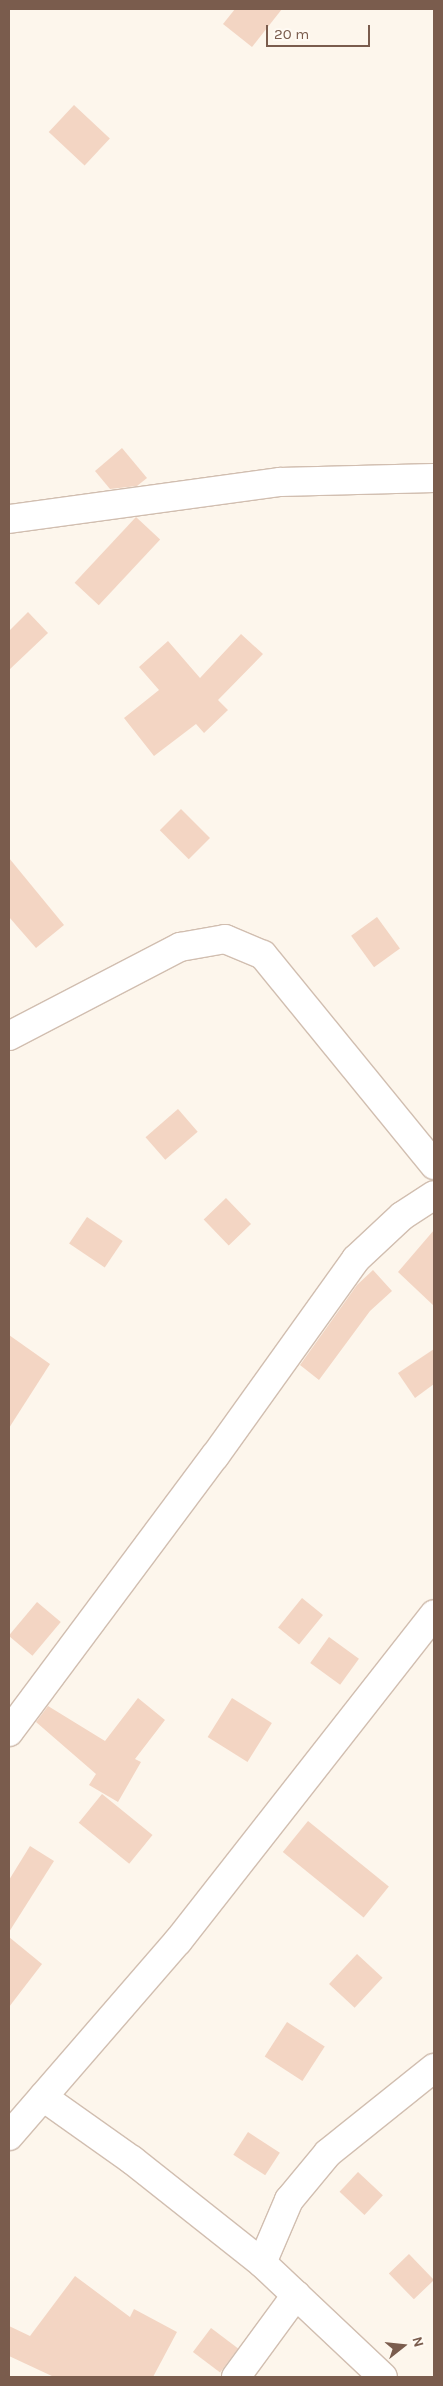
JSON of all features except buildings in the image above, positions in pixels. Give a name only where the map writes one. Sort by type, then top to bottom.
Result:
[{"type":"street","points":[[9,519],[280,482],[434,478]]},
{"type":"street","points":[[9,1036],[180,947],[225,939],[263,955],[434,1165]]},
{"type":"street","points":[[9,1732],[215,1456],[356,1259],[402,1216],[434,1195]]},
{"type":"street","points":[[9,2136],[178,1941],[434,1614]]},
{"type":"street","points":[[262,2262],[289,2200],[328,2153],[434,2068]]},
{"type":"street","points":[[43,2097],[132,2160],[262,2262],[383,2377]]},
{"type":"street","points":[[236,2377],[296,2295]]}]
